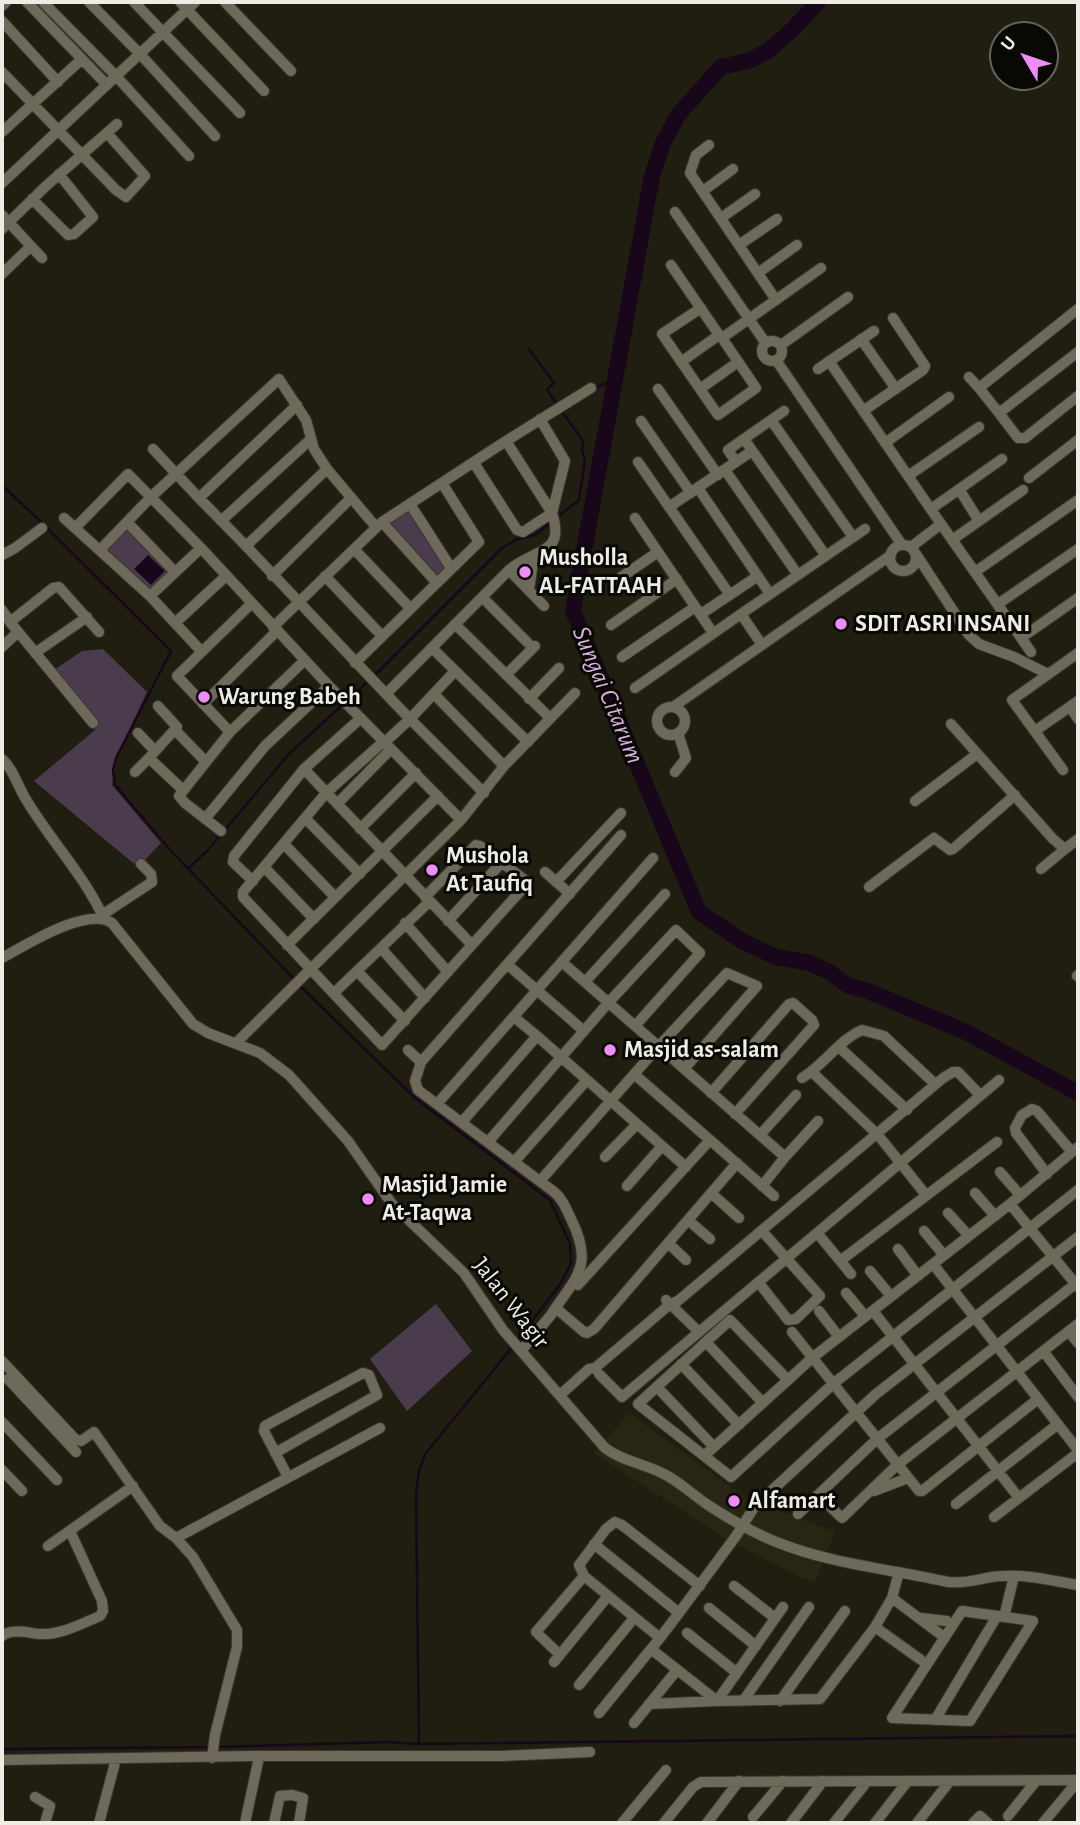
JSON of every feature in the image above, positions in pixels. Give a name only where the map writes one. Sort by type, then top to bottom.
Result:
[{"type":"street","points":[[2,6],[6,2]]},
{"type":"street","points":[[27,2],[107,85]]},
{"type":"street","points":[[43,2],[189,156]]},
{"type":"street","points":[[89,2],[215,136]]},
{"type":"street","points":[[134,2],[240,113]]},
{"type":"street","points":[[225,2],[291,71]]},
{"type":"street","points":[[2,183],[163,32],[187,4],[264,91]]},
{"type":"street","points":[[2,22],[58,82]]},
{"type":"street","points":[[4,125],[33,106],[82,59]]},
{"type":"street","points":[[2,72],[57,132],[116,190],[123,196],[128,196],[145,176],[107,133]]},
{"type":"street","points":[[42,258],[4,222],[117,124]]},
{"type":"street","points":[[709,145],[696,155],[690,173],[776,300]]},
{"type":"street","points":[[703,191],[733,169]]},
{"type":"street","points":[[32,199],[68,235],[74,234],[93,218],[59,174]]},
{"type":"street","points":[[721,218],[755,194]]},
{"type":"street","points":[[675,212],[765,342]]},
{"type":"street","points":[[739,245],[777,219]]},
{"type":"street","points":[[2,274],[31,246]]},
{"type":"street","points":[[758,273],[797,246]]},
{"type":"street","points":[[671,265],[701,308],[756,388],[718,415],[662,334],[701,308]]},
{"type":"street","points":[[681,362],[749,319],[821,268]]},
{"type":"street","points":[[781,345],[848,298]]},
{"type":"street","points":[[979,388],[1078,309]]},
{"type":"street","points":[[863,411],[925,366],[893,318]]},
{"type":"street","points":[[818,369],[874,331]]},
{"type":"street","points":[[861,339],[896,388]]},
{"type":"street","points":[[765,342],[774,341],[781,345]]},
{"type":"street","points":[[765,342],[761,349],[762,355],[768,361],[776,360],[782,354],[781,345]]},
{"type":"street","points":[[999,413],[1078,352]]},
{"type":"street","points":[[776,360],[969,635],[979,645],[1014,657],[1048,674]]},
{"type":"street","points":[[829,361],[1031,652]]},
{"type":"street","points":[[700,389],[738,362]]},
{"type":"street","points":[[100,550],[276,374],[306,420],[318,457],[327,469],[351,498],[436,582]]},
{"type":"street","points":[[969,377],[1018,438],[1025,438],[1078,396]]},
{"type":"street","points":[[203,704],[298,603],[379,525],[591,388]]},
{"type":"street","points":[[658,389],[797,575]]},
{"type":"street","points":[[885,443],[949,397]]},
{"type":"street","points":[[199,498],[297,405]]},
{"type":"street","points":[[736,462],[728,450],[784,411]]},
{"type":"street","points":[[474,463],[517,530],[526,531],[552,513],[565,461],[540,419]]},
{"type":"street","points":[[771,420],[853,537]]},
{"type":"street","points":[[641,421],[770,594]]},
{"type":"street","points":[[908,476],[979,427]]},
{"type":"street","points":[[221,521],[311,439]]},
{"type":"street","points":[[744,439],[826,556]]},
{"type":"street","points":[[1028,478],[1078,440]]},
{"type":"street","points":[[386,694],[509,570],[554,543],[557,532],[552,513],[506,441]]},
{"type":"street","points":[[153,449],[355,663],[484,793]]},
{"type":"street","points":[[669,507],[752,451]]},
{"type":"street","points":[[931,509],[1002,459]]},
{"type":"street","points":[[638,462],[730,595]]},
{"type":"street","points":[[246,546],[327,469]]},
{"type":"street","points":[[75,528],[128,474],[461,820]]},
{"type":"street","points":[[355,663],[479,542],[442,484]]},
{"type":"street","points":[[959,489],[979,521]]},
{"type":"street","points":[[952,540],[1023,490]]},
{"type":"street","points":[[272,576],[351,498]]},
{"type":"street","points":[[975,572],[1078,500]]},
{"type":"street","points":[[410,504],[451,568]]},
{"type":"street","points":[[64,518],[150,596],[201,651]]},
{"type":"street","points":[[635,518],[713,633]]},
{"type":"street","points":[[127,522],[175,572]]},
{"type":"street","points":[[892,561],[895,548],[910,549],[941,524]]},
{"type":"street","points":[[2,555],[42,528]]},
{"type":"street","points":[[635,688],[865,529]]},
{"type":"street","points":[[150,596],[201,548]]},
{"type":"street","points":[[354,549],[410,608]]},
{"type":"street","points":[[909,569],[915,563],[910,549]]},
{"type":"street","points":[[998,604],[1078,549]]},
{"type":"street","points":[[617,580],[658,552]]},
{"type":"street","points":[[529,590],[534,555]]},
{"type":"street","points":[[673,707],[681,710],[685,718],[684,727],[678,733],[668,734],[658,725],[661,712],[673,707],[871,569],[892,561]]},
{"type":"street","points":[[892,561],[901,570],[909,569],[931,578]]},
{"type":"street","points":[[509,570],[544,606]]},
{"type":"street","points":[[175,623],[226,576]]},
{"type":"street","points":[[325,576],[382,636]]},
{"type":"street","points":[[622,657],[758,576]]},
{"type":"street","points":[[611,625],[677,579]]},
{"type":"street","points":[[10,622],[57,586],[100,632]]},
{"type":"street","points":[[482,597],[532,644],[506,675]]},
{"type":"street","points":[[1021,638],[1078,598]]},
{"type":"street","points":[[230,732],[177,676],[251,604]]},
{"type":"street","points":[[2,610],[93,723]]},
{"type":"street","points":[[741,614],[762,645]]},
{"type":"street","points":[[35,653],[88,617]]},
{"type":"street","points":[[455,624],[550,718]]},
{"type":"street","points":[[2,647],[18,632]]},
{"type":"street","points":[[432,648],[528,741]]},
{"type":"street","points":[[1063,770],[1012,700],[1078,653]]},
{"type":"street","points":[[221,831],[179,796],[230,732],[305,660]]},
{"type":"street","points":[[529,699],[559,668]]},
{"type":"street","points":[[337,804],[386,745],[455,671]]},
{"type":"street","points":[[205,819],[265,746],[329,685]]},
{"type":"street","points":[[236,1043],[406,877],[461,820],[504,766],[575,693]]},
{"type":"street","points":[[433,694],[504,766]]},
{"type":"street","points":[[1035,731],[1074,704],[1078,719]]},
{"type":"street","points":[[158,706],[177,727],[176,731],[206,762]]},
{"type":"street","points":[[253,881],[233,862],[234,856],[304,769],[361,718]]},
{"type":"street","points":[[951,724],[1053,839],[1065,849]]},
{"type":"street","points":[[135,772],[176,731]]},
{"type":"street","points":[[138,733],[152,755],[183,790]]},
{"type":"street","points":[[675,772],[686,758],[678,733]]},
{"type":"street","points":[[334,993],[405,923],[476,845],[526,881],[525,886],[382,1045],[334,993],[301,977],[288,945],[243,897],[243,892],[326,793],[386,745]]},
{"type":"street","points":[[915,801],[977,754]]},
{"type":"street","name":"Jalan Wagir","points":[[2,759],[10,767],[23,795],[92,895],[103,917],[112,923],[193,1024],[275,1062],[303,1090],[348,1141],[392,1204],[464,1273],[487,1310],[612,1454],[663,1474],[711,1506],[773,1541],[799,1550],[964,1584],[1000,1576],[1014,1576],[1078,1585]]},
{"type":"street","points":[[304,769],[472,945]]},
{"type":"street","points":[[360,829],[416,773]]},
{"type":"street","points":[[288,945],[438,796]]},
{"type":"street","points":[[869,887],[934,838],[950,850],[953,849],[1015,796]]},
{"type":"street","points":[[556,882],[621,813]]},
{"type":"street","points":[[306,819],[360,874]]},
{"type":"street","points":[[554,1311],[575,1283],[582,1263],[577,1231],[563,1202],[558,1195],[416,1086],[421,1062],[621,835]]},
{"type":"street","points":[[1041,869],[1078,839]]},
{"type":"street","points":[[284,844],[335,897]]},
{"type":"street","points":[[437,1104],[653,858]]},
{"type":"street","points":[[448,921],[503,862]]},
{"type":"street","points":[[2,958],[72,923],[103,917],[152,882],[151,873],[141,864]]},
{"type":"street","points":[[264,867],[314,919]]},
{"type":"street","points":[[545,872],[570,894]]},
{"type":"street","points":[[585,982],[665,894]]},
{"type":"street","points":[[405,923],[448,972]]},
{"type":"street","points":[[488,1142],[608,1003],[676,930],[701,953],[635,1026]]},
{"type":"street","points":[[381,948],[425,998]]},
{"type":"street","points":[[562,962],[785,1157]]},
{"type":"street","points":[[508,965],[584,1031]]},
{"type":"street","points":[[357,971],[405,1021]]},
{"type":"street","points":[[540,1181],[727,973],[757,986],[684,1069]]},
{"type":"street","points":[[711,1093],[790,1002],[793,1003],[814,1025],[735,1114]]},
{"type":"street","points":[[514,1017],[686,1167]]},
{"type":"street","points":[[926,1195],[877,1135],[807,1075],[859,1030],[879,1034],[935,1084]]},
{"type":"street","points":[[462,1122],[537,1036]]},
{"type":"street","points":[[839,1047],[907,1110]]},
{"type":"street","points":[[408,1051],[421,1062]]},
{"type":"street","points":[[560,1395],[594,1371],[935,1084],[953,1072],[958,1072],[980,1095]]},
{"type":"street","points":[[634,1074],[774,1196]]},
{"type":"street","points":[[514,1162],[587,1080]]},
{"type":"street","points":[[999,1080],[759,1283],[702,1337],[681,1364],[638,1404],[731,1477],[833,1384],[1078,1189]]},
{"type":"street","points":[[760,1135],[796,1095]]},
{"type":"street","points":[[704,1457],[812,1358],[995,1216],[1020,1195],[1046,1174],[1075,1150],[1032,1109],[1022,1115],[1015,1128],[1016,1133],[1046,1174]]},
{"type":"street","points":[[762,1186],[818,1121]]},
{"type":"street","points":[[605,1157],[637,1124]]},
{"type":"street","points":[[520,1350],[710,1140]]},
{"type":"street","points":[[841,1261],[997,1142]]},
{"type":"street","points":[[627,1186],[662,1146]]},
{"type":"street","points":[[554,1311],[584,1332],[591,1332],[737,1163]]},
{"type":"street","points":[[1000,1172],[1020,1195]]},
{"type":"street","points":[[711,1193],[739,1218]]},
{"type":"street","points":[[975,1193],[995,1216]]},
{"type":"street","points":[[798,1514],[877,1439],[1077,1284],[1010,1204]]},
{"type":"street","points":[[948,1213],[969,1236]]},
{"type":"street","points":[[688,1220],[710,1239]]},
{"type":"street","points":[[759,1283],[788,1320],[796,1318],[815,1303],[819,1295],[762,1231]]},
{"type":"street","points":[[924,1231],[943,1254]]},
{"type":"street","points":[[818,1234],[851,1274]]},
{"type":"street","points":[[599,1713],[680,1613],[755,1506],[856,1411],[1078,1237]]},
{"type":"street","points":[[668,1243],[686,1260]]},
{"type":"street","points":[[898,1249],[918,1276]]},
{"type":"street","points":[[933,1264],[1078,1451],[994,1517]]},
{"type":"street","points":[[870,1271],[891,1296]]},
{"type":"street","points":[[846,1293],[893,1337],[1019,1497]]},
{"type":"street","points":[[672,1304],[763,1403]]},
{"type":"street","points":[[818,1311],[839,1337]]},
{"type":"street","points":[[594,1371],[622,1397],[702,1337],[730,1320],[788,1380]]},
{"type":"street","points":[[818,1495],[842,1518],[897,1465],[1074,1328],[1078,1343]]},
{"type":"street","points":[[792,1332],[916,1489],[922,1491],[1038,1399]]},
{"type":"street","points":[[1044,1352],[1078,1397]]},
{"type":"street","points":[[2,1361],[76,1440],[81,1441],[94,1432],[160,1526],[176,1538],[193,1557],[237,1630],[237,1647],[212,1756]]},
{"type":"street","points":[[681,1364],[739,1425]]},
{"type":"street","points":[[2,1371],[76,1452]]},
{"type":"street","points":[[275,1453],[377,1395],[369,1375],[363,1373],[265,1426],[264,1431],[275,1453],[288,1477]]},
{"type":"street","points":[[657,1387],[714,1447]]},
{"type":"street","points":[[2,1422],[57,1480]]},
{"type":"street","points":[[956,1504],[1058,1424]]},
{"type":"street","points":[[176,1538],[380,1428]]},
{"type":"street","points":[[2,1470],[22,1492]]},
{"type":"street","points":[[868,1493],[908,1478]]},
{"type":"street","points":[[48,1546],[133,1486]]},
{"type":"street","points":[[660,1638],[584,1576],[579,1566],[594,1544],[611,1524],[618,1522],[700,1586]]},
{"type":"street","points":[[2,1636],[13,1631],[45,1634],[66,1630],[100,1616],[103,1611],[102,1601],[70,1531]]},
{"type":"street","points":[[594,1544],[680,1613]]},
{"type":"street","points":[[649,1704],[820,1699],[875,1627],[892,1598],[899,1572]]},
{"type":"street","points":[[584,1576],[536,1632],[557,1658],[608,1596]]},
{"type":"street","points":[[935,1720],[1000,1617],[1014,1576]]},
{"type":"street","points":[[734,1586],[775,1618]]},
{"type":"street","points":[[892,1598],[940,1634]]},
{"type":"street","points":[[717,1701],[783,1607]]},
{"type":"street","points":[[743,1701],[809,1607]]},
{"type":"street","points":[[709,1608],[756,1646]]},
{"type":"street","points":[[780,1701],[845,1611]]},
{"type":"street","points":[[961,1611],[1000,1617],[1033,1621],[970,1721],[892,1718],[961,1611]]},
{"type":"street","points":[[579,1685],[635,1618]]},
{"type":"street","points":[[918,1618],[947,1621]]},
{"type":"street","points":[[875,1627],[921,1660]]},
{"type":"street","points":[[687,1633],[737,1673]]},
{"type":"street","points":[[651,1649],[717,1701]]},
{"type":"street","points":[[634,1723],[677,1670]]},
{"type":"street","points":[[2,1760],[212,1756],[501,1756],[590,1752]]},
{"type":"street","points":[[245,1823],[259,1757]]},
{"type":"street","points":[[99,1823],[116,1759]]},
{"type":"street","points":[[622,1823],[666,1770]]},
{"type":"street","points":[[753,1817],[783,1781]]},
{"type":"street","points":[[791,1823],[823,1781]]},
{"type":"street","points":[[917,1823],[950,1781]]},
{"type":"street","points":[[1008,1816],[1035,1781]]},
{"type":"street","points":[[664,1823],[697,1783],[1078,1781]]},
{"type":"street","points":[[1043,1823],[1078,1781]]},
{"type":"street","points":[[707,1823],[739,1782]]},
{"type":"street","points":[[875,1823],[907,1782]]},
{"type":"street","points":[[834,1823],[866,1783]]},
{"type":"street","points":[[274,1823],[280,1796],[292,1795],[303,1798],[299,1823]]},
{"type":"street","points":[[35,1797],[50,1806],[45,1823]]},
{"type":"street","points":[[973,1823],[980,1816],[988,1823]]},
{"type":"shaded area","points":[[410,504],[451,568],[436,582],[382,522]]},
{"type":"shaded area","points":[[127,527],[172,573],[149,594],[105,550]]},
{"type":"shaded area","points":[[148,555],[165,571],[151,585],[134,569]]},
{"type":"shaded area","points":[[103,649],[147,692],[116,758],[112,785],[161,843],[138,867],[34,781],[95,730],[48,674],[82,651]]},
{"type":"shaded area","points":[[436,1304],[472,1351],[407,1411],[370,1359]]},
{"type":"shaded area","points":[[629,1413],[762,1512],[768,1506],[835,1532],[815,1582],[724,1538],[594,1453]]},
{"type":"waterway","name":"Sungai Citarum","points":[[818,2],[768,51],[748,61],[721,67],[678,115],[663,143],[652,176],[573,611],[699,912],[742,941],[776,957],[810,963],[849,986],[868,991],[966,1032],[1078,1093]]},
{"type":"waterway","points":[[529,349],[554,383],[547,389],[557,405]]},
{"type":"waterway","points":[[594,388],[616,379]]},
{"type":"waterway","points":[[560,515],[579,500],[585,460],[583,441],[561,410]]},
{"type":"waterway","points":[[2,485],[42,523]]},
{"type":"waterway","points":[[376,674],[502,548],[518,539],[535,535],[549,524]]},
{"type":"waterway","points":[[47,528],[171,651],[116,758],[113,770],[115,785],[171,851],[295,980]]},
{"type":"waterway","points":[[351,698],[366,683]]},
{"type":"waterway","points":[[188,869],[208,850],[288,755],[340,707]]},
{"type":"waterway","points":[[299,985],[415,1098],[550,1200],[570,1244],[571,1263],[561,1283],[517,1341]]},
{"type":"waterway","points":[[419,1744],[416,1494],[419,1470],[426,1453],[513,1346]]},
{"type":"waterway","points":[[217,1747],[387,1742],[419,1744],[1078,1736]]},
{"type":"waterway","points":[[2,1749],[211,1747]]},
{"type":"place","name":"Musholla AL-FATTAAH","points":[[525,572]]},
{"type":"place","name":"SDIT ASRI INSANI","points":[[841,624]]},
{"type":"place","name":"Warung Babeh","points":[[204,697]]},
{"type":"place","name":"Mushola At Taufiq","points":[[432,870]]},
{"type":"place","name":"Masjid as-salam","points":[[610,1050]]},
{"type":"place","name":"Masjid Jamie At-Taqwa","points":[[368,1199]]},
{"type":"place","name":"Alfamart","points":[[734,1501]]}]
